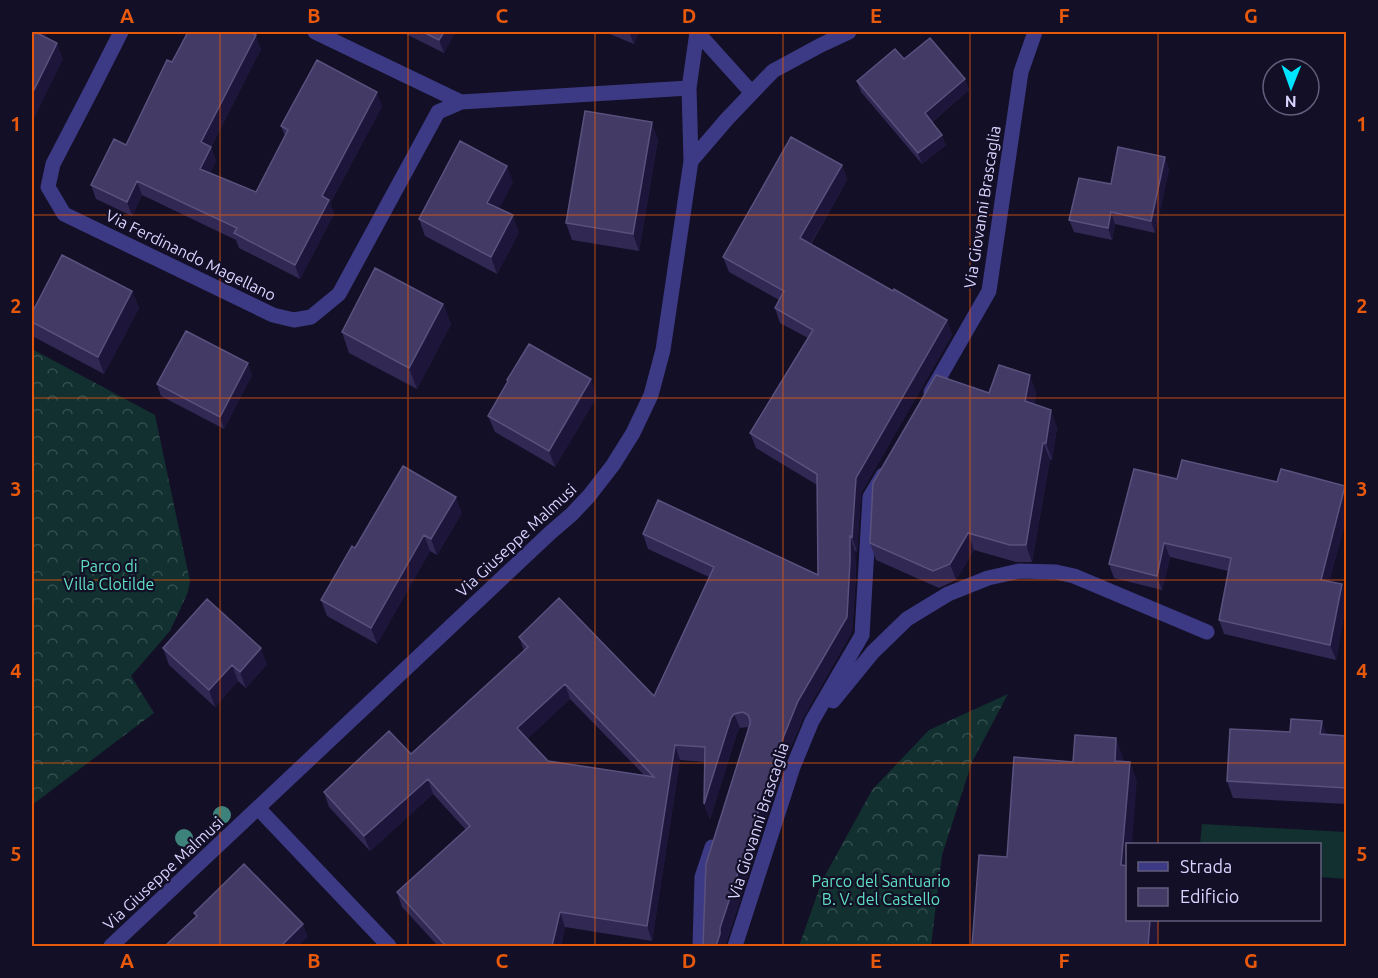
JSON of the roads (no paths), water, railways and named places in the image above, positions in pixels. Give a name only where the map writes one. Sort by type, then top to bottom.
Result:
[{"type":"street","name":"Via Ferdinando Magellano","points":[[120,32],[53,164],[48,187],[64,214],[273,315],[294,320],[311,317],[339,294],[438,112],[460,102],[689,88]]},
{"type":"street","name":"Via Ferdinando Magellano","points":[[315,32],[460,102]]},
{"type":"street","name":"Via Giuseppe Malmusi","points":[[111,946],[572,514],[613,465],[633,433],[651,395],[663,350],[692,161],[689,88],[697,32]]},
{"type":"street","points":[[697,32],[752,93]]},
{"type":"street","points":[[692,161],[727,119],[773,71],[849,32]]},
{"type":"street","name":"Via Giovanni Brascaglia","points":[[923,405],[989,291],[1021,72],[1035,32]]},
{"type":"street","name":"Via Giovanni Brascaglia","points":[[735,946],[793,767],[812,721],[862,635],[870,497],[888,466]]},
{"type":"street","name":"Via Giovanni Brascaglia","points":[[820,708],[832,702],[873,651],[906,619],[948,594],[988,578],[1019,571],[1056,572],[1074,576],[1207,632]]},
{"type":"street","points":[[258,808],[389,946]]},
{"type":"street","name":"Via Giovanni Brascaglia","points":[[700,946],[702,877],[716,834]]},
{"type":"park label","name":"Parco di Villa Clotilde","points":[[109,575]]},
{"type":"park label","name":"Parco del Santuario B. V. del Castello","points":[[881,890]]}]
